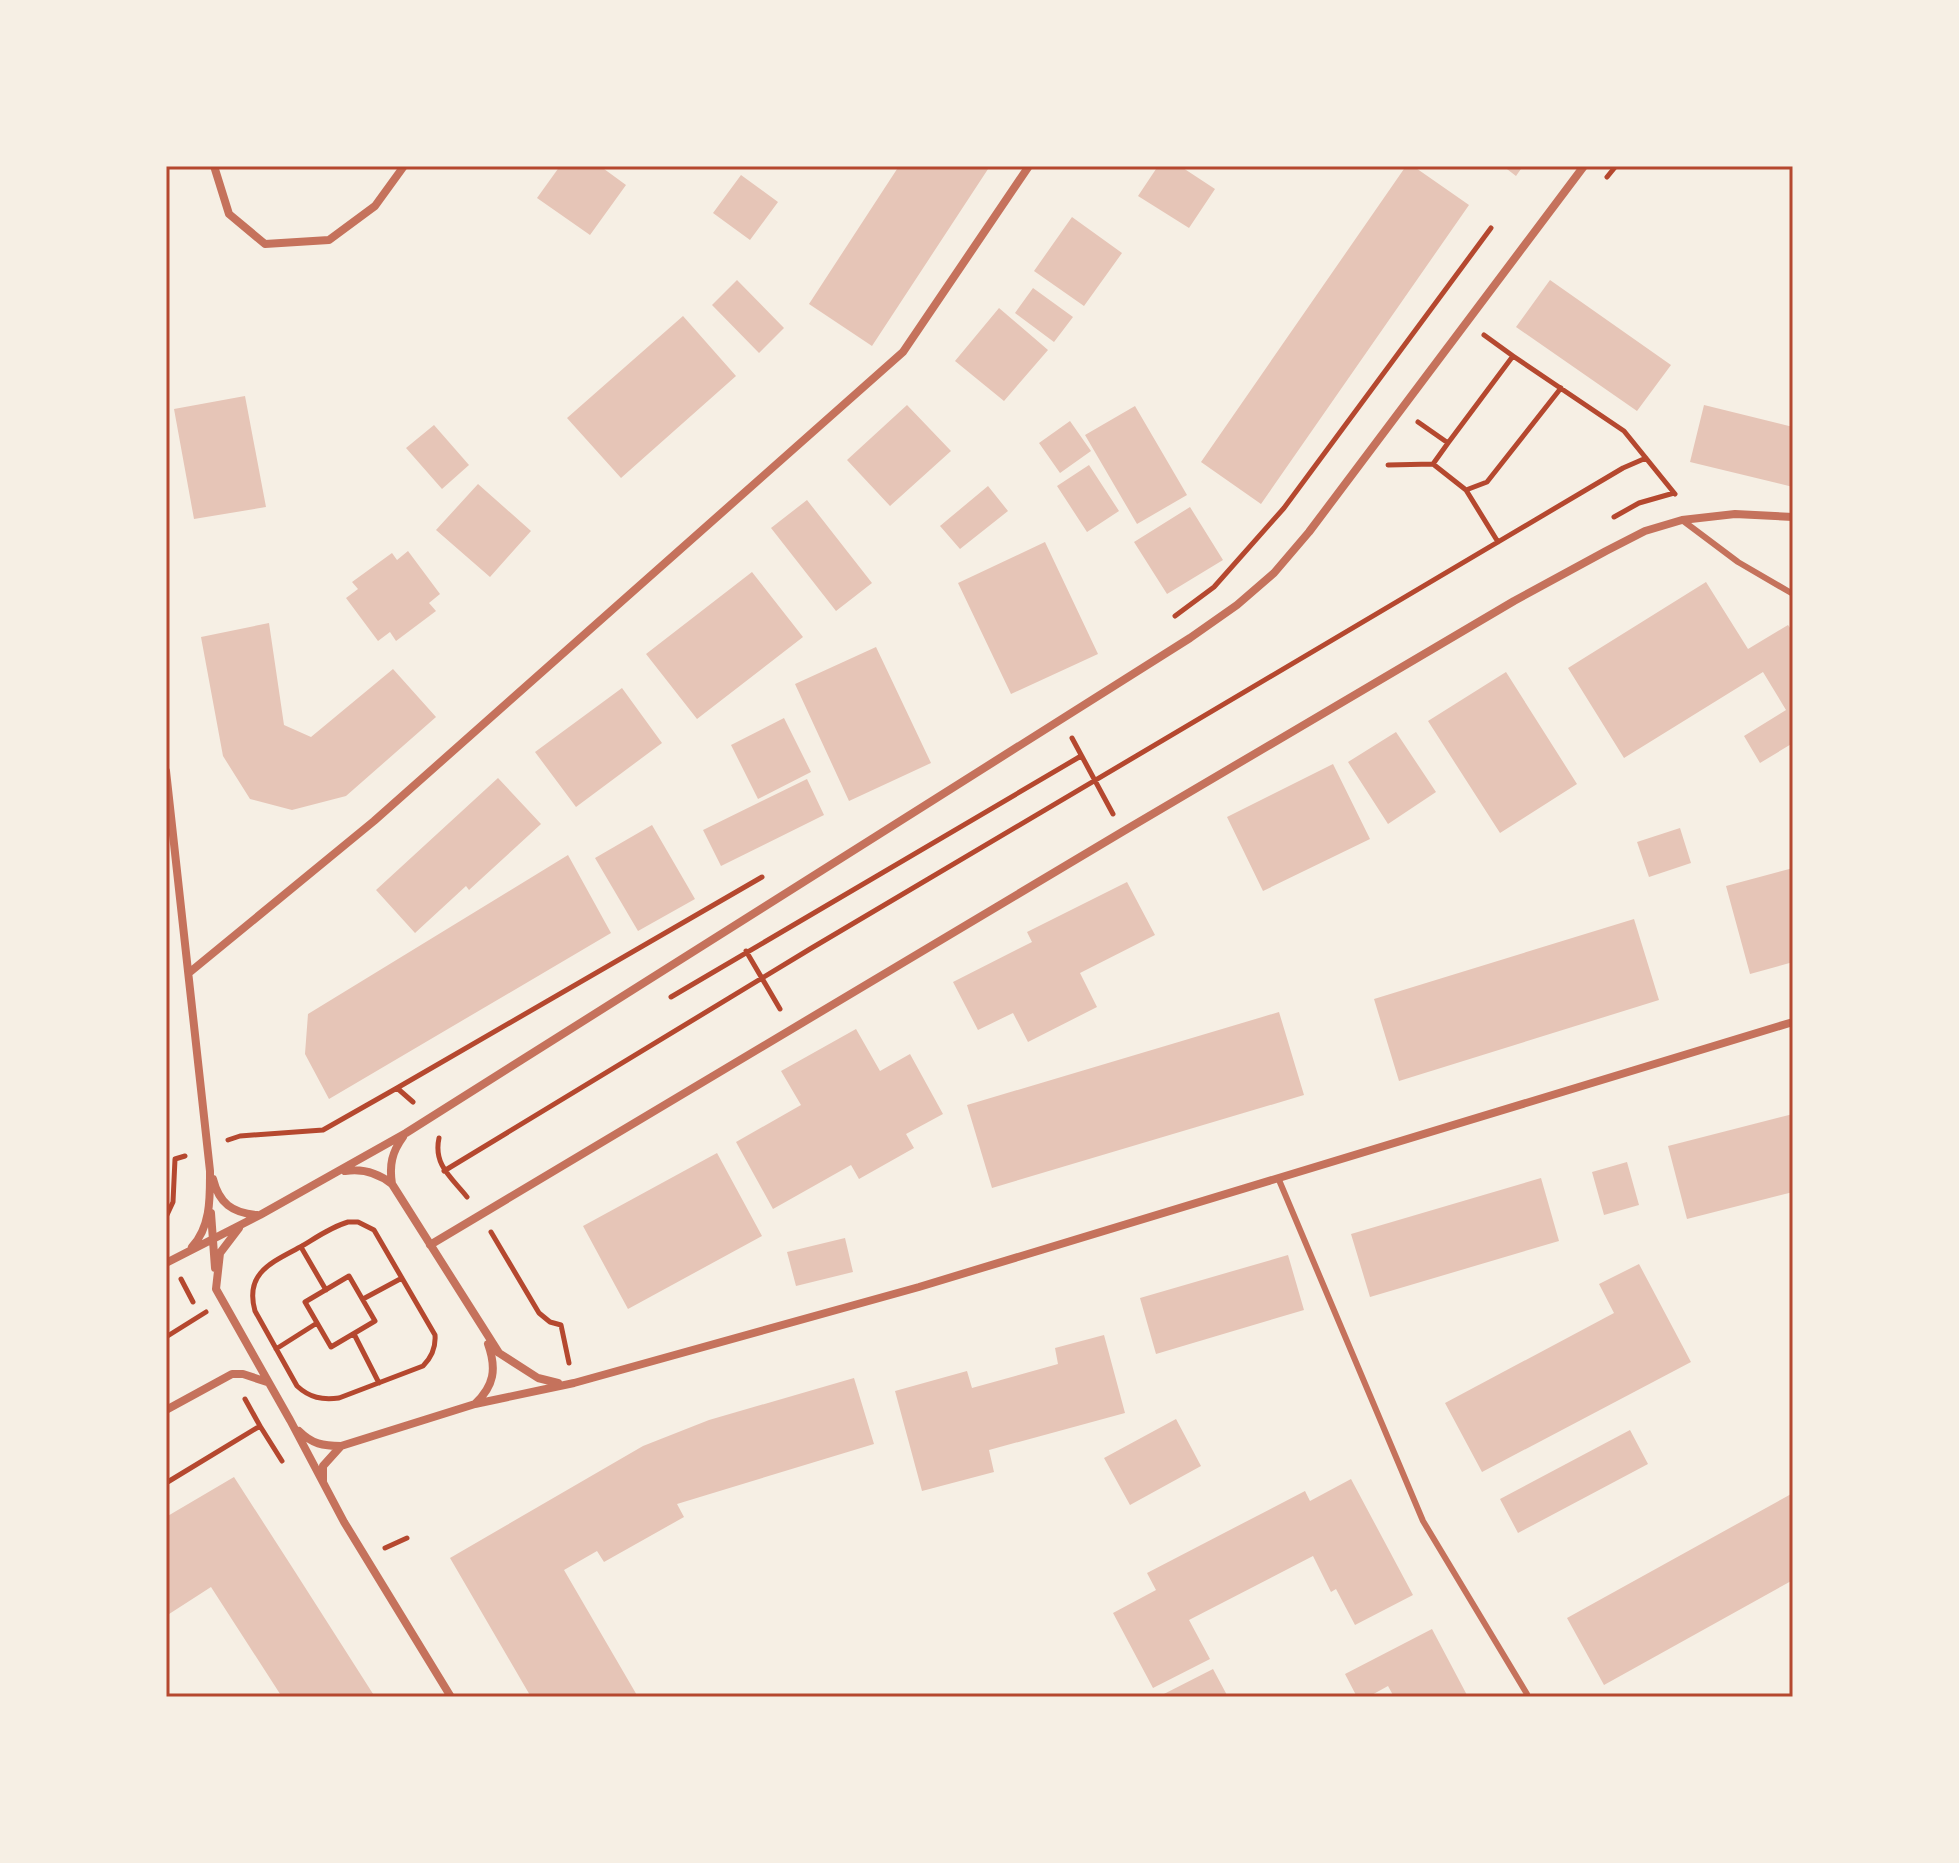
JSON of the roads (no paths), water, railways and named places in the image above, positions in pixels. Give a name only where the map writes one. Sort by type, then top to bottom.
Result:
[{"type":"street","points":[[214,166],[229,214],[265,244],[329,240],[375,206],[404,166]]},
{"type":"street","points":[[190,972],[374,821],[903,352],[1029,166]]},
{"type":"street","points":[[166,1263],[260,1215],[406,1133],[1120,683],[1246,597],[1274,573],[1309,532],[1584,166]]},
{"type":"street","points":[[430,1245],[1514,601],[1645,531],[1682,520],[1735,514],[1793,517]]},
{"type":"street","points":[[166,771],[208,1148],[216,1289],[324,1486],[451,1697]]},
{"type":"street","points":[[289,1418],[310,1441],[323,1446],[341,1446],[475,1404],[574,1383],[919,1287],[1793,1022]]},
{"type":"street","points":[[392,1184],[392,1156],[406,1133]]},
{"type":"street","points":[[341,1171],[355,1169],[369,1172],[382,1176],[392,1184],[499,1353],[538,1378],[563,1385]]},
{"type":"street","points":[[210,1171],[221,1201],[237,1211],[260,1215]]},
{"type":"street","points":[[189,1251],[200,1238],[210,1205]]},
{"type":"street","points":[[216,1289],[220,1253],[242,1224]]},
{"type":"street","points":[[475,1404],[487,1393],[495,1374],[483,1332]]},
{"type":"street","points":[[166,1410],[232,1374],[243,1374],[267,1382]]},
{"type":"street","points":[[324,1486],[321,1475],[323,1466],[341,1446]]},
{"type":"lane","points":[[1682,520],[1738,562],[1793,594]]},
{"type":"lane","points":[[1279,1180],[1423,1521],[1527,1694]]}]
